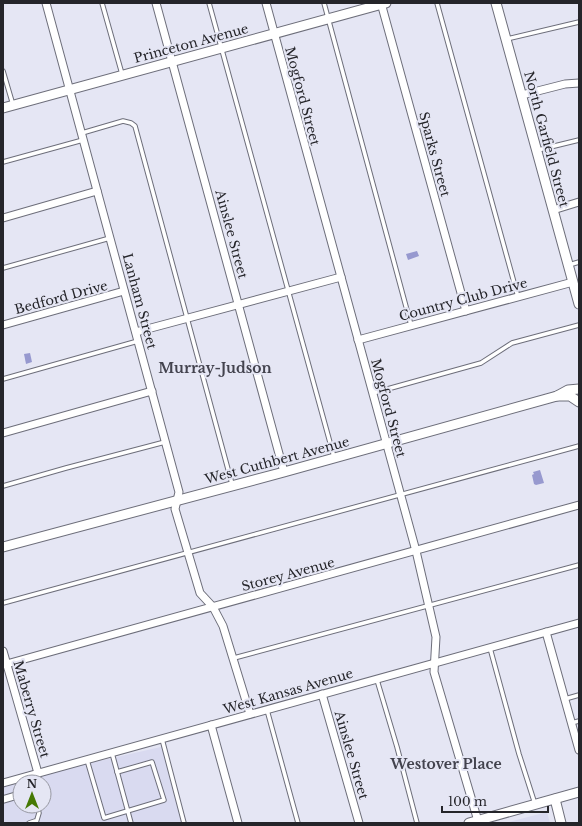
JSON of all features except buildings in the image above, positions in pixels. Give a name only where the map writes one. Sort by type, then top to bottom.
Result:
[{"type":"street","name":"Lanham Street","points":[[46,3],[166,441],[179,492],[175,508],[188,554],[200,593],[213,607],[224,626],[250,714]]},
{"type":"street","name":"Ainslee Street","points":[[156,3],[284,472]]},
{"type":"street","name":"Mogford Street","points":[[266,3],[416,551],[436,637],[434,672],[473,822]]},
{"type":"street","name":"Princeton Avenue","points":[[3,108],[382,3]]},
{"type":"street","name":"Sparks Street","points":[[382,3],[466,311]]},
{"type":"street","name":"North Garfield Street","points":[[496,3],[579,304]]},
{"type":"street","points":[[522,95],[565,84],[579,83]]},
{"type":"street","points":[[3,218],[97,192]]},
{"type":"street","points":[[553,210],[579,202]]},
{"type":"street","points":[[136,332],[341,277]]},
{"type":"street","name":"Country Club Drive","points":[[358,340],[573,282]]},
{"type":"street","name":"Bedford Drive","points":[[3,325],[124,292]]},
{"type":"street","name":"West Cuthbert Avenue","points":[[3,547],[386,444],[558,396],[568,390],[579,390]]},
{"type":"street","points":[[3,433],[152,391]]},
{"type":"street","name":"West Cuthbert Avenue","points":[[558,396],[570,396],[579,402]]},
{"type":"street","name":"Storey Avenue","points":[[5,664],[579,505]]},
{"type":"street","name":"West Kansas Avenue","points":[[38,773],[579,623]]},
{"type":"street","points":[[546,632],[565,699],[575,722],[579,750]]},
{"type":"street","name":"Maberry Street","points":[[3,651],[5,664],[38,773]]},
{"type":"street","name":"Ainslee Street","points":[[322,694],[359,823]]},
{"type":"street","points":[[211,725],[238,823]]},
{"type":"street","points":[[473,822],[579,792]]},
{"type":"street","points":[[555,799],[561,823]]},
{"type":"lane","points":[[102,3],[122,75]]},
{"type":"lane","points":[[209,3],[334,458]]},
{"type":"lane","points":[[324,3],[412,325]]},
{"type":"lane","points":[[437,3],[518,297]]},
{"type":"lane","points":[[506,39],[579,22]]},
{"type":"lane","points":[[3,71],[13,105]]},
{"type":"lane","points":[[3,162],[82,137],[123,121],[131,123],[135,126],[233,486]]},
{"type":"lane","points":[[537,150],[579,140]]},
{"type":"lane","points":[[3,268],[110,238]]},
{"type":"lane","points":[[568,265],[579,262]]},
{"type":"lane","points":[[373,393],[481,363],[512,343],[579,325]]},
{"type":"lane","points":[[3,378],[138,341]]},
{"type":"lane","points":[[3,486],[166,441]]},
{"type":"lane","points":[[3,603],[188,554],[579,446]]},
{"type":"lane","points":[[234,658],[579,565]]},
{"type":"lane","points":[[490,647],[519,754],[535,805]]},
{"type":"lane","points":[[376,679],[397,747],[417,823]]},
{"type":"lane","points":[[565,699],[579,695]]},
{"type":"lane","points":[[266,710],[298,823]]},
{"type":"lane","points":[[162,739],[184,823]]},
{"type":"lane","points":[[112,753],[130,823]]},
{"type":"lane","points":[[87,760],[104,818],[164,800],[152,762],[117,772]]},
{"type":"lane","points":[[29,823],[36,822]]},
{"type":"shaded area","points":[[165,746],[187,823],[3,823],[3,783],[12,781],[12,814],[52,814],[52,774],[42,774]]},
{"type":"shaded area","points":[[547,812],[550,823],[505,823]]},
{"type":"water","points":[[417,251],[419,256],[408,260],[406,254]]},
{"type":"water","points":[[30,353],[32,362],[26,364],[24,354]]},
{"type":"water","points":[[540,470],[544,483],[536,485],[534,484],[532,475],[534,474],[533,472]]},
{"type":"district","name":"Murray-Judson","points":[[215,368]]},
{"type":"district","name":"Westover Place","points":[[446,764]]}]
